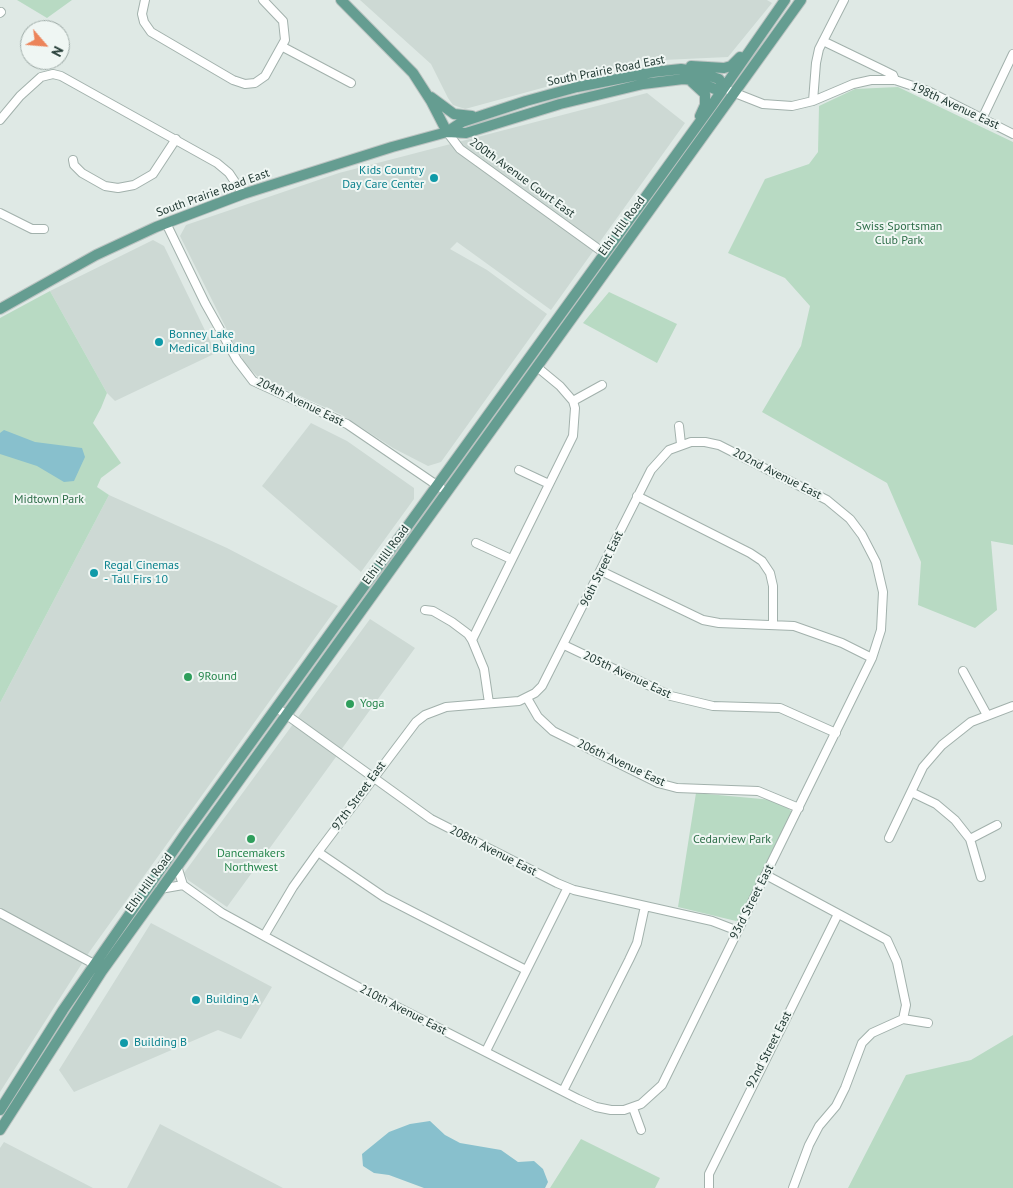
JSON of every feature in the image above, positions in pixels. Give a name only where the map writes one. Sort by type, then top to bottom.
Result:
[{"type":"main road","name":"200th Avenue Court East","points":[[342,0],[401,59],[426,93],[447,132]]},
{"type":"main road","name":"Elhi Hill Road","points":[[0,1110],[94,964],[436,484],[724,88],[785,0]]},
{"type":"main road","name":"Elhi Hill Road","points":[[0,1130],[102,971],[801,0]]},
{"type":"main road","points":[[681,69],[689,66],[731,66],[759,36]]},
{"type":"main road","name":"South Prairie Road East","points":[[0,310],[96,255],[166,223],[243,194],[392,147],[447,132],[466,133],[560,104],[643,84],[689,80],[715,89],[724,88],[719,79],[681,69],[653,72],[577,87],[462,122],[447,132]]},
{"type":"main road","points":[[684,143],[705,105],[705,94],[689,80]]},
{"type":"main road","points":[[426,93],[454,114],[481,116]]},
{"type":"street","points":[[145,0],[142,14],[146,27],[156,36],[233,80],[245,84],[255,83],[270,72],[283,46],[286,33],[283,21],[263,0]]},
{"type":"street","points":[[814,101],[816,63],[823,40],[844,0]]},
{"type":"street","points":[[823,40],[883,70],[893,76],[895,80]]},
{"type":"street","points":[[283,46],[351,83]]},
{"type":"street","points":[[982,118],[1013,54]]},
{"type":"street","points":[[0,120],[8,108],[41,77],[53,74],[68,79],[176,139],[224,169],[243,194]]},
{"type":"street","name":"198th Avenue East","points":[[724,88],[763,104],[792,106],[814,101],[853,84],[871,80],[895,80],[921,88],[1013,134]]},
{"type":"street","name":"200th Avenue Court East","points":[[447,132],[460,149],[604,253]]},
{"type":"street","points":[[73,160],[74,165],[82,173],[105,186],[118,188],[134,185],[153,174],[176,139]]},
{"type":"street","points":[[0,213],[32,229],[44,229]]},
{"type":"street","name":"204th Avenue East","points":[[166,223],[228,344],[237,360],[253,381],[347,424],[447,492]]},
{"type":"street","points":[[472,640],[573,436],[575,408],[573,401],[560,386],[537,367]]},
{"type":"street","points":[[573,401],[602,385]]},
{"type":"street","points":[[680,426],[681,444]]},
{"type":"street","name":"202nd Avenue East","points":[[681,444],[696,442],[719,445],[827,500],[850,519],[862,535],[872,553],[881,577]]},
{"type":"street","name":"96th Street East","points":[[527,698],[540,688],[546,680],[656,462],[669,450],[681,444]]},
{"type":"street","points":[[519,470],[549,484]]},
{"type":"street","points":[[638,496],[750,553],[762,561],[770,573],[773,586],[773,625]]},
{"type":"street","points":[[476,543],[511,559]]},
{"type":"street","points":[[600,570],[703,620],[727,624],[794,626],[872,658]]},
{"type":"street","name":"93rd Street East","points":[[633,1108],[656,1092],[662,1085],[872,658],[882,618],[881,577]]},
{"type":"street","points":[[425,610],[433,611],[468,634],[484,669],[489,703],[527,698]]},
{"type":"street","name":"205th Avenue East","points":[[564,645],[671,696],[714,706],[780,708],[836,733]]},
{"type":"street","points":[[963,671],[987,715]]},
{"type":"street","name":"206th Avenue East","points":[[527,698],[538,717],[553,731],[658,783],[677,788],[758,792],[799,808]]},
{"type":"street","name":"97th Street East","points":[[264,936],[293,887],[408,729],[425,715],[446,707],[489,703]]},
{"type":"street","points":[[889,838],[923,767],[942,745],[966,725],[1013,706]]},
{"type":"street","name":"208th Avenue East","points":[[276,708],[431,819],[567,888],[712,921],[738,931]]},
{"type":"street","points":[[911,792],[945,810],[970,839],[981,877]]},
{"type":"street","points":[[970,839],[997,824]]},
{"type":"street","points":[[318,852],[384,897],[526,970]]},
{"type":"street","points":[[160,890],[183,885],[177,866]]},
{"type":"street","points":[[766,875],[877,933],[891,946],[906,1005],[903,1019]]},
{"type":"street","name":"210th Avenue East","points":[[183,885],[216,910],[360,988],[563,1091],[596,1107],[617,1110],[633,1108]]},
{"type":"street","points":[[486,1051],[567,888]]},
{"type":"street","points":[[563,1091],[637,943],[645,906]]},
{"type":"street","points":[[0,913],[94,964]]},
{"type":"street","name":"92nd Street East","points":[[709,1188],[709,1174],[838,914]]},
{"type":"street","points":[[793,1188],[819,1126],[836,1106],[845,1088],[862,1043],[872,1033],[903,1019],[928,1023]]},
{"type":"street","points":[[633,1108],[641,1130]]},
{"type":"shaded area","points":[[360,0],[767,0],[772,3],[728,57],[641,61],[465,109],[453,105],[431,64]]},
{"type":"shaded area","points":[[647,93],[685,123],[551,310],[457,242],[450,249],[487,270],[547,314],[441,462],[428,466],[393,448],[342,415],[258,377],[246,365],[234,344],[180,236],[186,225],[339,173]]},
{"type":"shaded area","points":[[153,240],[164,246],[216,353],[115,401],[107,393],[50,291]]},
{"type":"shaded area","points":[[311,423],[347,441],[414,488],[414,499],[361,572],[262,486]]},
{"type":"shaded area","points":[[109,495],[227,548],[338,606],[90,951],[0,1092],[0,703]]},
{"type":"shaded area","points":[[370,619],[415,648],[227,907],[188,880],[184,873]]},
{"type":"shaded area","points":[[151,923],[272,987],[241,1039],[218,1030],[74,1092],[59,1070]]},
{"type":"shaded area","points":[[160,1124],[283,1188],[127,1188]]},
{"type":"shaded area","points":[[4,1142],[93,1188],[0,1188],[0,1148]]},
{"type":"green space","points":[[17,0],[72,0],[47,18]]},
{"type":"green space","name":"Swiss Sportsman Club Park","points":[[898,87],[1013,142],[1013,545],[991,541],[997,610],[975,628],[918,605],[921,562],[887,483],[762,412],[801,346],[810,306],[785,278],[728,253],[765,179],[809,164],[818,152],[819,106],[855,89]]},
{"type":"green space","name":"Midtown Park","points":[[50,291],[107,393],[93,423],[121,463],[101,478],[97,487],[109,495],[0,703],[0,318]]},
{"type":"green space","points":[[609,292],[677,324],[657,363],[583,323]]},
{"type":"green space","name":"Cedarview Park","points":[[696,793],[773,800],[787,807],[792,812],[740,919],[736,921],[678,907]]},
{"type":"green space","points":[[1013,1035],[1013,1188],[848,1188],[906,1075],[971,1060]]},
{"type":"green space","points":[[581,1139],[660,1178],[655,1188],[550,1188]]},
{"type":"water","points":[[4,430],[35,442],[82,448],[85,457],[74,481],[64,482],[37,466],[0,454],[0,433]]},
{"type":"water","points":[[430,1121],[445,1135],[460,1143],[501,1150],[518,1162],[534,1161],[543,1169],[548,1182],[545,1188],[424,1188],[389,1175],[374,1173],[363,1166],[362,1154],[389,1132],[410,1124]]},
{"type":"place","name":"Kids Country Day Care Center","points":[[434,178]]},
{"type":"place","name":"Bonney Lake Medical Building","points":[[159,342]]},
{"type":"place","name":"Regal Cinemas - Tall Firs 10","points":[[94,573]]},
{"type":"place","name":"9Round","points":[[188,677]]},
{"type":"place","name":"Yoga","points":[[350,704]]},
{"type":"place","name":"Dancemakers Northwest","points":[[251,839]]},
{"type":"place","name":"Building A","points":[[196,1000]]},
{"type":"place","name":"Building B","points":[[124,1043]]}]
